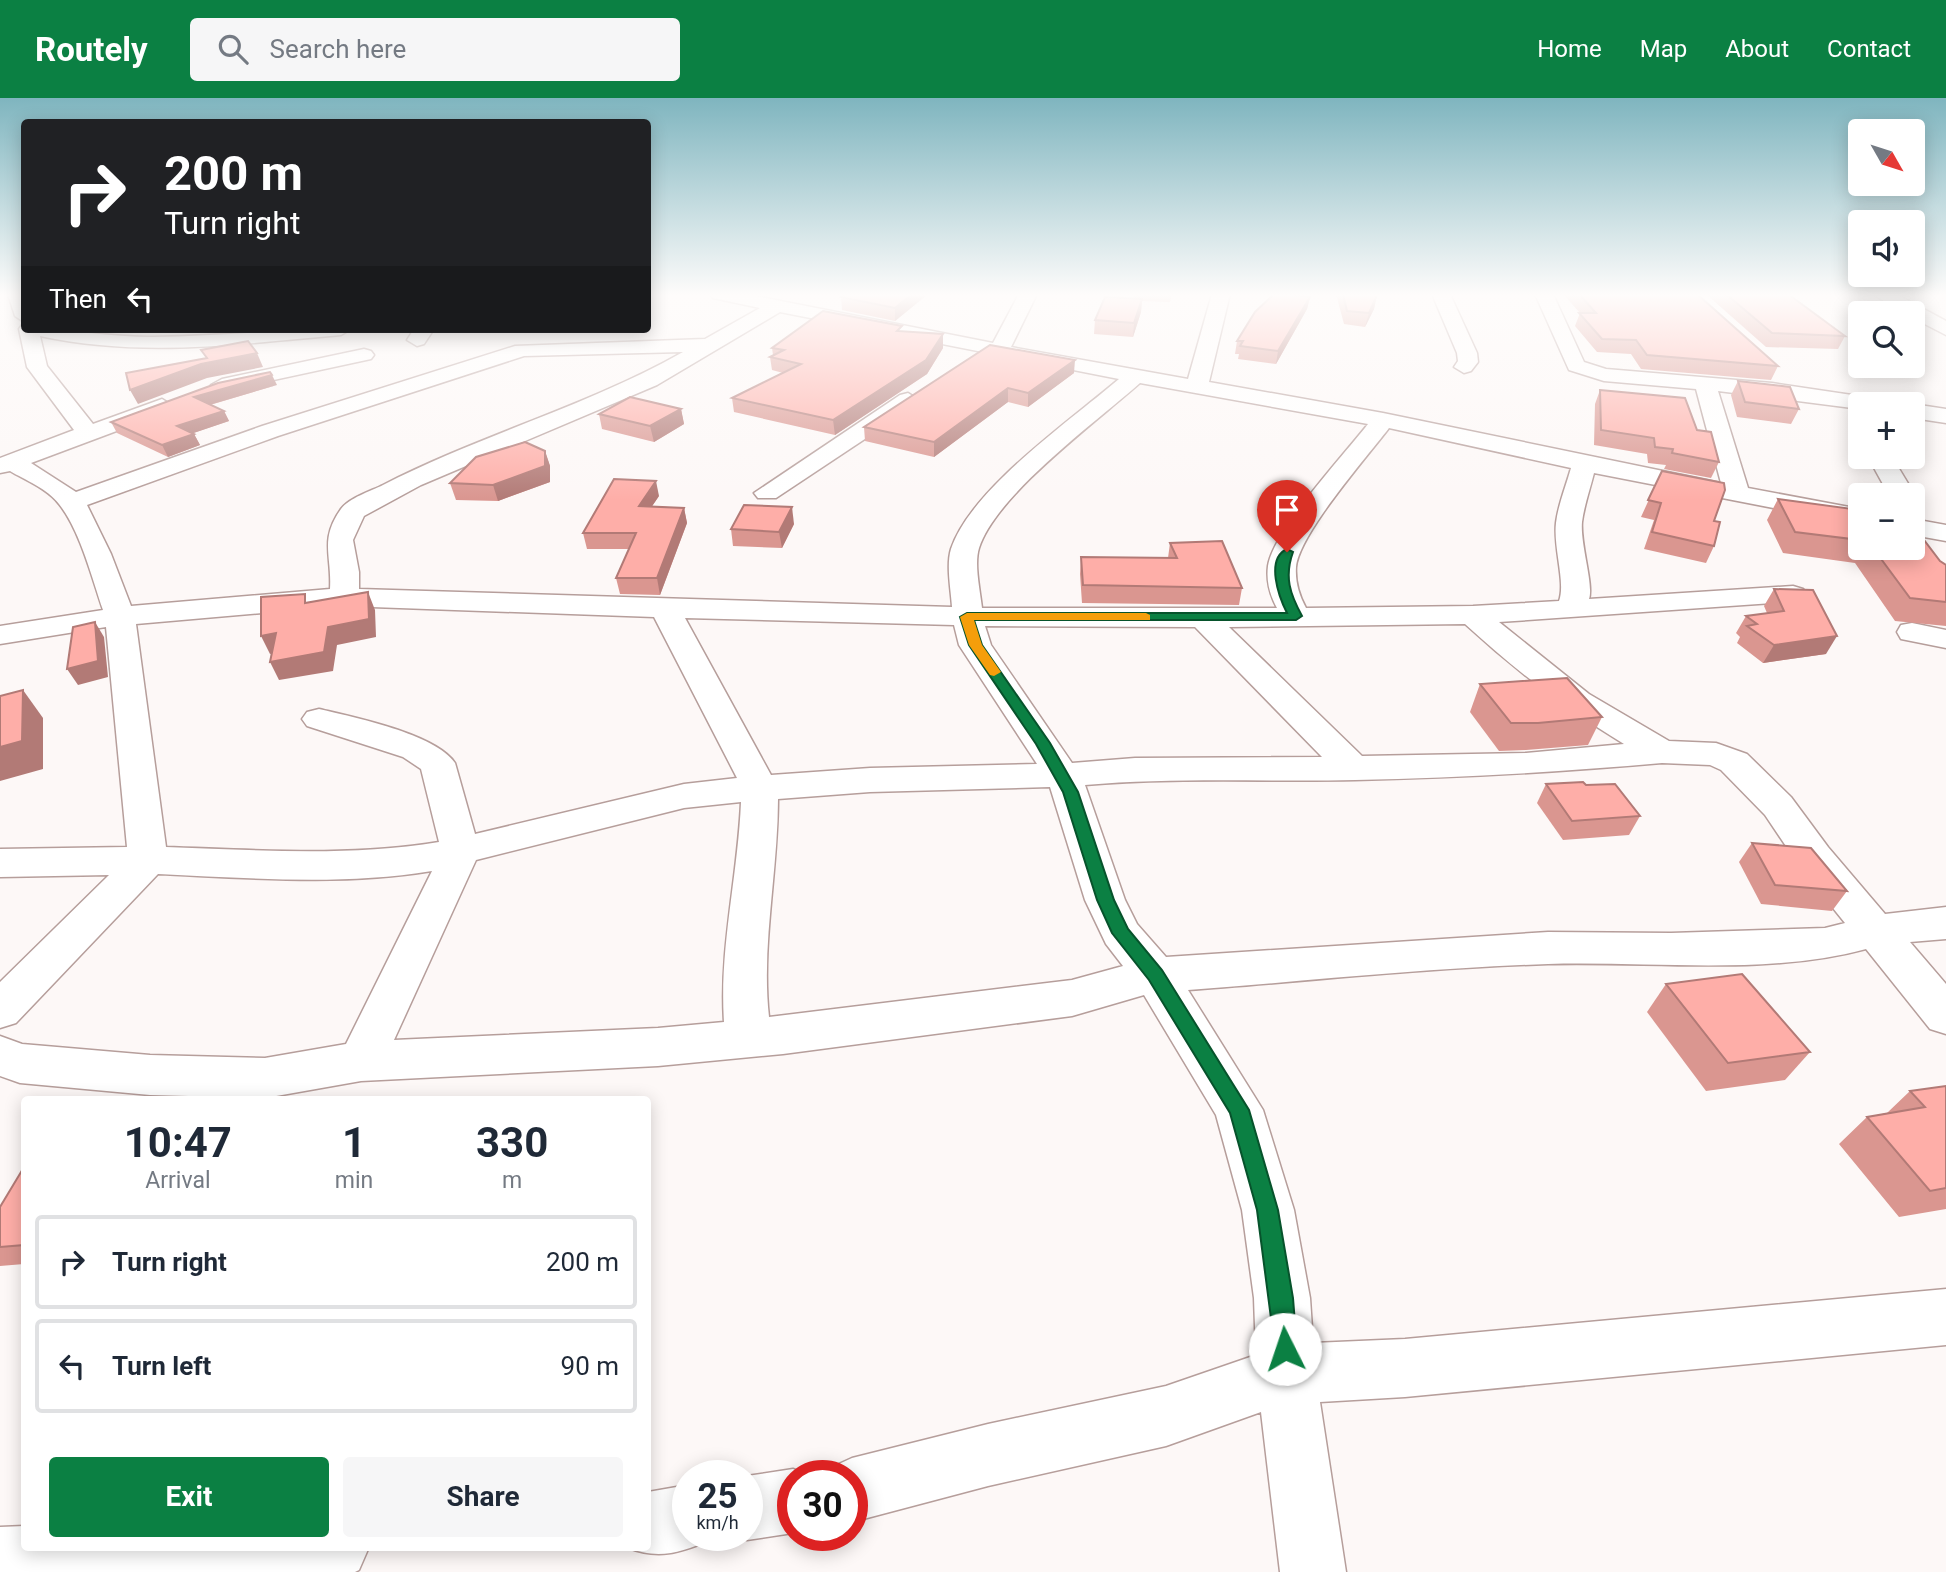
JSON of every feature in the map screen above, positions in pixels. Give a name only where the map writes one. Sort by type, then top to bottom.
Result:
[{"type":"street","points":[[36,363],[89,434]]},
{"type":"street","points":[[203,390],[328,363]]},
{"type":"street","points":[[72,502],[295,423],[482,363]]},
{"type":"street","points":[[344,597],[345,572],[339,540],[353,510],[412,480],[649,380],[680,363]]},
{"type":"street","points":[[1065,363],[1383,420],[1584,464],[1848,515]]},
{"type":"street","points":[[1197,387],[1203,363]]},
{"type":"street","points":[[1464,367],[1467,363]]},
{"type":"street","points":[[1575,363],[1576,366],[1604,374],[1847,400]]},
{"type":"street","points":[[1781,372],[1801,393]]},
{"type":"street","points":[[1135,376],[1027,470],[980,517],[964,551],[967,617],[975,645],[1062,775],[1085,832],[1105,900],[1121,933],[1156,975],[1239,1110],[1268,1210],[1282,1298],[1286,1374],[1313,1572]]},
{"type":"street","points":[[1705,383],[1737,494]]},
{"type":"street","points":[[767,493],[928,386]]},
{"type":"street","points":[[6,464],[177,400]]},
{"type":"street","points":[[1925,413],[1946,416]]},
{"type":"street","points":[[1296,616],[1283,592],[1282,565],[1292,539],[1383,420]]},
{"type":"street","points":[[6,464],[61,491],[72,502],[97,554],[120,616],[148,860]]},
{"type":"street","points":[[1571,607],[1577,591],[1569,556],[1569,522],[1584,464]]},
{"type":"street","points":[[0,635],[120,616],[344,597],[666,610],[967,617],[1203,618],[1473,615],[1793,595]]},
{"type":"street","points":[[666,610],[760,788],[759,845],[747,948],[745,1003],[748,1038]]},
{"type":"street","points":[[1473,615],[1524,661],[1567,693],[1662,752]]},
{"type":"street","points":[[1203,618],[1354,769]]},
{"type":"street","points":[[1912,632],[1946,639]]},
{"type":"street","points":[[319,719],[415,749],[437,763],[461,851],[360,1061]]},
{"type":"street","points":[[0,863],[148,860],[335,867],[389,864],[461,851],[684,796],[870,780],[1062,775],[1135,769],[1354,769],[1526,764],[1662,752],[1716,754],[1734,762],[1778,806],[1814,857],[1946,1016]]},
{"type":"street","points":[[0,1010],[148,860]]},
{"type":"street","points":[[0,1055],[20,1063],[150,1075],[265,1078],[360,1061],[658,1047],[748,1038],[1072,998],[1156,975],[1548,948],[1698,949],[1825,944],[1877,930],[1946,923]]},
{"type":"street","points":[[868,1486],[988,1455],[1166,1416],[1286,1374],[1405,1368],[1946,1317]]},
{"type":"street","points":[[651,1523],[672,1520]]},
{"type":"street","points":[[0,1560],[233,1551]]},
{"type":"building","points":[[181,363],[207,363],[130,390],[126,373]]},
{"type":"building","points":[[796,363],[922,363],[833,420],[732,398],[801,364]]},
{"type":"building","points":[[963,363],[1071,363],[1028,393],[1008,388],[934,442],[864,427]]},
{"type":"building","points":[[1740,363],[1774,363],[1778,366]]},
{"type":"building","points":[[270,372],[272,375],[194,397],[224,411],[177,426],[194,434],[162,445],[111,422],[218,383]]},
{"type":"building","points":[[1738,381],[1790,387],[1799,409],[1745,402]]},
{"type":"building","points":[[1600,390],[1685,398],[1697,430],[1711,432],[1719,462],[1672,453],[1673,449],[1655,447],[1654,438],[1601,430]]},
{"type":"building","points":[[630,397],[681,409],[650,426],[599,414]]},
{"type":"building","points":[[525,442],[545,451],[545,466],[493,485],[450,483],[476,457]]},
{"type":"building","points":[[1662,471],[1724,483],[1725,490],[1714,521],[1720,522],[1714,546],[1652,532],[1661,503],[1648,500]]},
{"type":"building","points":[[614,479],[656,481],[639,506],[684,508],[657,578],[616,578],[636,533],[583,533]]},
{"type":"building","points":[[1778,499],[1848,508],[1848,539],[1795,532]]},
{"type":"building","points":[[744,505],[792,507],[779,532],[731,529]]},
{"type":"building","points":[[1222,541],[1242,588],[1083,585],[1081,557],[1177,558],[1170,543]]},
{"type":"building","points":[[1925,541],[1946,565],[1946,602],[1910,598],[1882,560],[1925,560]]},
{"type":"building","points":[[1774,589],[1813,590],[1837,636],[1774,645],[1747,626],[1757,624],[1746,616],[1784,611]]},
{"type":"building","points":[[368,592],[369,619],[328,627],[324,652],[270,662],[276,633],[261,636],[261,597],[305,594],[305,603]]},
{"type":"building","points":[[95,622],[98,661],[67,669],[73,627]]},
{"type":"building","points":[[1567,678],[1602,717],[1511,723],[1480,684]]},
{"type":"building","points":[[23,690],[22,741],[0,747],[0,696]]},
{"type":"building","points":[[1583,782],[1586,785],[1615,784],[1640,816],[1572,821],[1546,784]]},
{"type":"building","points":[[1752,843],[1811,848],[1847,891],[1775,885]]},
{"type":"building","points":[[1742,974],[1810,1052],[1728,1063],[1666,984]]},
{"type":"building","points":[[1946,1086],[1946,1188],[1930,1191],[1867,1117],[1925,1107],[1910,1091]]},
{"type":"building","points":[[21,1172],[21,1245],[0,1247],[0,1207]]},
{"type":"slow traffic","points":[[994,672],[975,645],[967,617],[1146,617]]},
{"type":"route","points":[[1285,1349],[1282,1298],[1268,1210],[1239,1110],[1156,975],[1121,933],[1105,900],[1085,832],[1062,775],[975,645],[967,617],[1296,616],[1283,592],[1282,565],[1287,552]]}]
